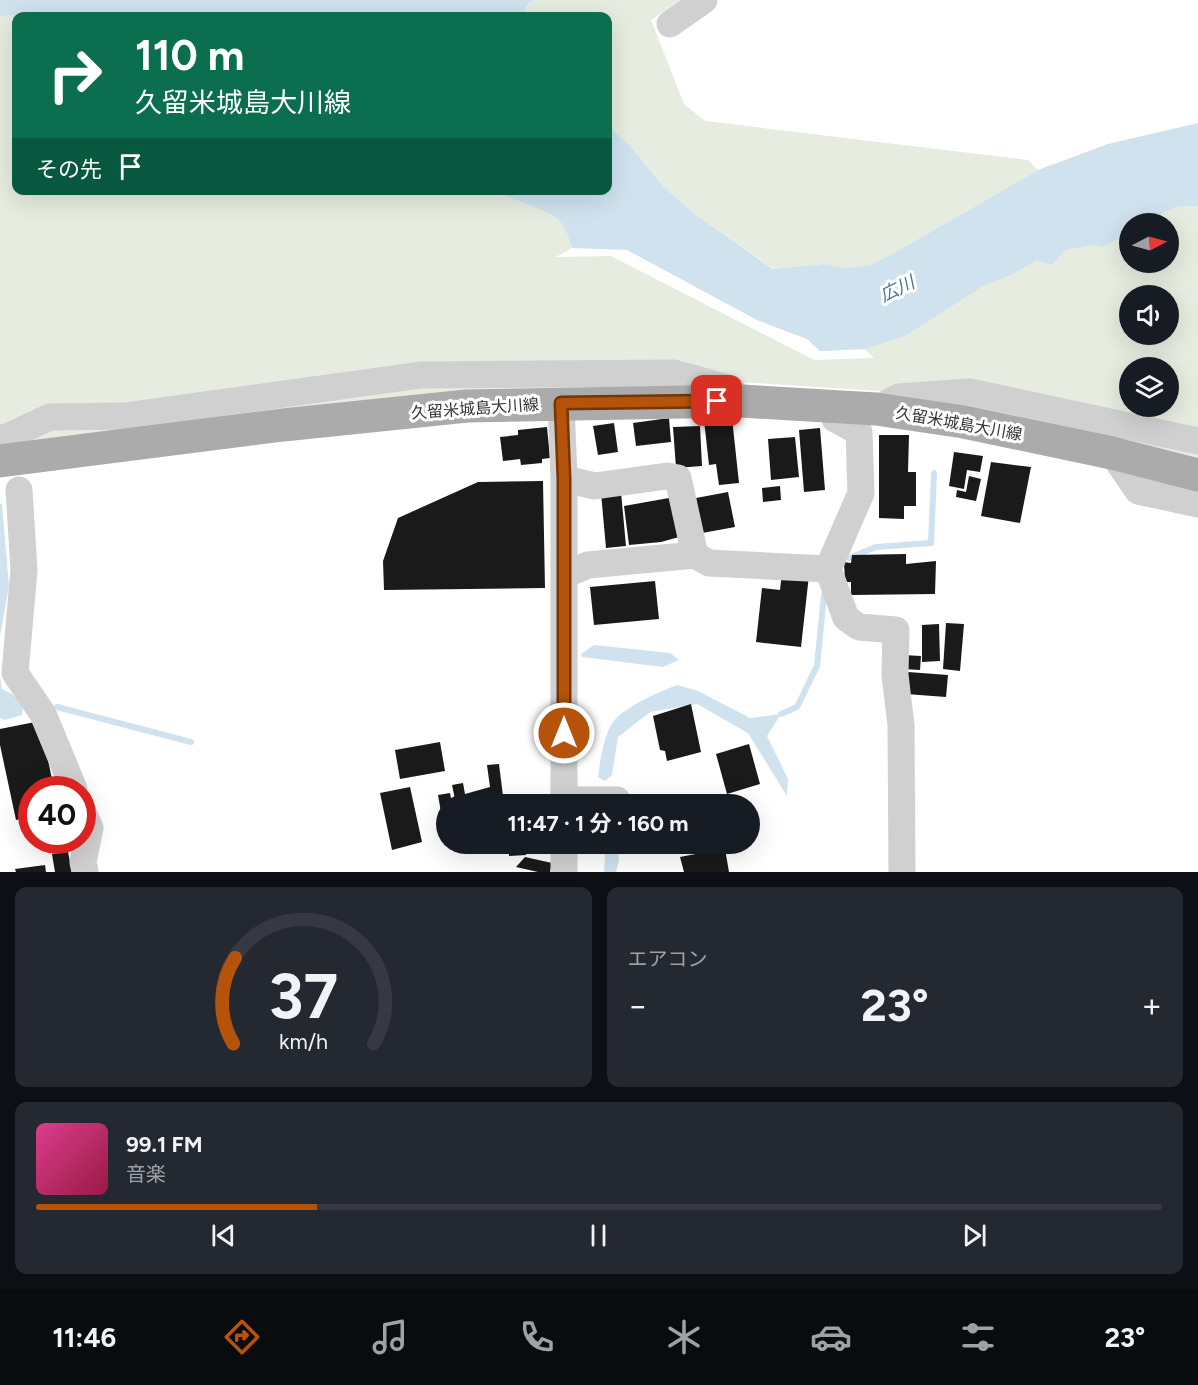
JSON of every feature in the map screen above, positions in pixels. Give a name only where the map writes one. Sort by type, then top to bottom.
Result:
[{"type":"main road","name":"久留米城島大川線","points":[[15,459],[294,423],[467,406],[741,401],[876,409],[964,422],[1112,453],[1198,475]]},
{"type":"street","points":[[670,24],[704,0]]},
{"type":"street","points":[[0,438],[50,417],[124,416],[422,375],[674,373],[731,388],[741,401]]},
{"type":"street","points":[[876,409],[899,397],[970,392],[1198,441]]},
{"type":"street","points":[[561,403],[564,479],[564,794]]},
{"type":"street","points":[[830,405],[835,419],[859,432],[861,493],[828,569],[846,618],[859,627],[896,630],[895,675],[901,725],[903,872]]},
{"type":"street","points":[[15,459],[47,440],[124,416]]},
{"type":"street","points":[[1112,453],[1138,491],[1198,504]]},
{"type":"street","points":[[564,479],[595,486],[667,476],[678,478],[695,555]]},
{"type":"street","points":[[19,490],[24,570],[15,673],[43,714],[69,776]]},
{"type":"street","points":[[564,575],[588,565],[695,555],[709,563],[828,569]]},
{"type":"street","points":[[85,854],[85,872]]},
{"type":"street","points":[[564,854],[564,872]]},
{"type":"shaded area","points":[[534,0],[680,0],[651,20],[684,104],[705,121],[1028,160],[1038,170],[871,265],[845,268],[823,264],[774,269],[695,214],[663,186],[627,142],[612,129],[612,12],[525,12]]},
{"type":"shaded area","points":[[12,15],[12,195],[504,195],[548,213],[560,222],[572,248],[556,257],[611,256],[814,360],[874,358],[864,349],[820,351],[985,273],[1119,227],[1119,273],[1179,273],[1179,213],[1160,213],[1177,207],[1198,206],[1198,465],[936,405],[907,389],[880,391],[739,382],[0,450],[0,16]]},
{"type":"water","points":[[0,0],[534,0],[525,12],[12,12],[12,15],[0,16]]},
{"type":"water","name":"広川","points":[[1198,123],[1198,206],[1177,207],[1163,213],[1119,213],[1119,240],[1103,247],[1093,245],[1065,250],[1052,265],[1037,260],[1011,275],[983,286],[905,336],[864,349],[820,351],[807,339],[757,320],[627,250],[572,248],[564,227],[555,217],[504,195],[612,195],[612,129],[627,142],[663,186],[695,214],[773,269],[823,264],[845,268],[871,265],[1038,170],[1108,144]]},
{"type":"water","points":[[0,504],[2,504],[9,586],[0,636]]},
{"type":"water","points":[[594,645],[670,653],[679,660],[663,667],[582,657],[581,654]]},
{"type":"water","points":[[0,677],[2,689],[21,702],[22,715],[5,720],[0,718]]},
{"type":"water","points":[[677,685],[698,691],[750,718],[781,714],[767,736],[788,779],[787,796],[748,733],[697,704],[650,712],[618,737],[612,775],[605,781],[598,777],[605,739],[614,720],[640,702]]},
{"type":"water","points":[[604,854],[618,854],[616,872],[604,872]]},
{"type":"building","points":[[669,418],[671,442],[636,446],[633,423]]},
{"type":"building","points":[[732,418],[739,483],[719,485],[716,464],[709,465],[704,420]]},
{"type":"building","points":[[614,423],[618,452],[598,455],[593,426]]},
{"type":"building","points":[[700,426],[702,466],[676,468],[673,427]]},
{"type":"building","points":[[547,427],[550,458],[542,459],[542,463],[521,465],[520,459],[503,461],[500,437],[518,435],[518,430]]},
{"type":"building","points":[[820,428],[825,490],[804,492],[799,430]]},
{"type":"building","points":[[879,435],[909,435],[908,472],[916,472],[916,506],[904,506],[904,519],[879,518]]},
{"type":"building","points":[[795,437],[799,477],[771,480],[768,439]]},
{"type":"building","points":[[954,452],[983,456],[980,472],[967,470],[964,489],[949,486]]},
{"type":"building","points":[[991,462],[1031,467],[1020,523],[981,516]]},
{"type":"building","points":[[969,476],[981,479],[976,501],[956,497],[957,490],[966,492]]},
{"type":"building","points":[[543,481],[545,588],[384,590],[383,561],[398,518],[478,482]]},
{"type":"building","points":[[780,486],[781,500],[763,502],[762,488]]},
{"type":"building","points":[[621,492],[626,546],[606,548],[601,493]]},
{"type":"building","points":[[728,492],[735,527],[702,533],[696,498]]},
{"type":"building","points":[[669,498],[679,537],[661,542],[629,545],[624,506]]},
{"type":"building","points":[[906,554],[906,564],[936,561],[935,594],[851,595],[851,582],[845,582],[844,562],[851,563],[852,555]]},
{"type":"building","points":[[782,572],[809,575],[801,647],[756,642],[762,588],[780,590]]},
{"type":"building","points":[[655,581],[659,619],[594,625],[590,587]]},
{"type":"building","points":[[946,623],[964,624],[960,671],[943,669]]},
{"type":"building","points":[[939,624],[940,661],[922,662],[922,625]]},
{"type":"building","points":[[903,655],[921,656],[920,670],[903,669]]},
{"type":"building","points":[[908,672],[948,675],[946,697],[906,694]]},
{"type":"building","points":[[691,704],[701,752],[667,761],[665,751],[660,750],[653,716]]},
{"type":"building","points":[[40,721],[51,776],[18,776],[18,820],[16,820],[0,745],[0,729]]},
{"type":"building","points":[[440,742],[445,771],[400,779],[395,750]]},
{"type":"building","points":[[749,744],[760,784],[727,794],[716,754]]},
{"type":"building","points":[[499,764],[503,794],[465,794],[490,787],[487,765]]},
{"type":"building","points":[[463,783],[465,794],[454,794],[452,785]]},
{"type":"building","points":[[410,787],[422,842],[392,850],[380,793]]},
{"type":"building","points":[[52,854],[68,854],[72,872],[55,872]]},
{"type":"building","points":[[509,854],[526,854],[526,855],[509,856]]},
{"type":"building","points":[[696,854],[726,854],[729,872],[684,872],[680,857]]},
{"type":"building","points":[[525,857],[552,863],[550,872],[516,867]]},
{"type":"building","points":[[45,865],[46,872],[16,872],[15,869]]},
{"type":"waterway","points":[[849,558],[876,547],[931,543],[934,473]]},
{"type":"waterway","points":[[781,714],[797,707],[817,666],[824,595]]},
{"type":"waterway","points":[[57,707],[191,742]]},
{"type":"route","points":[[564,733],[564,479],[561,403],[717,401]]}]
